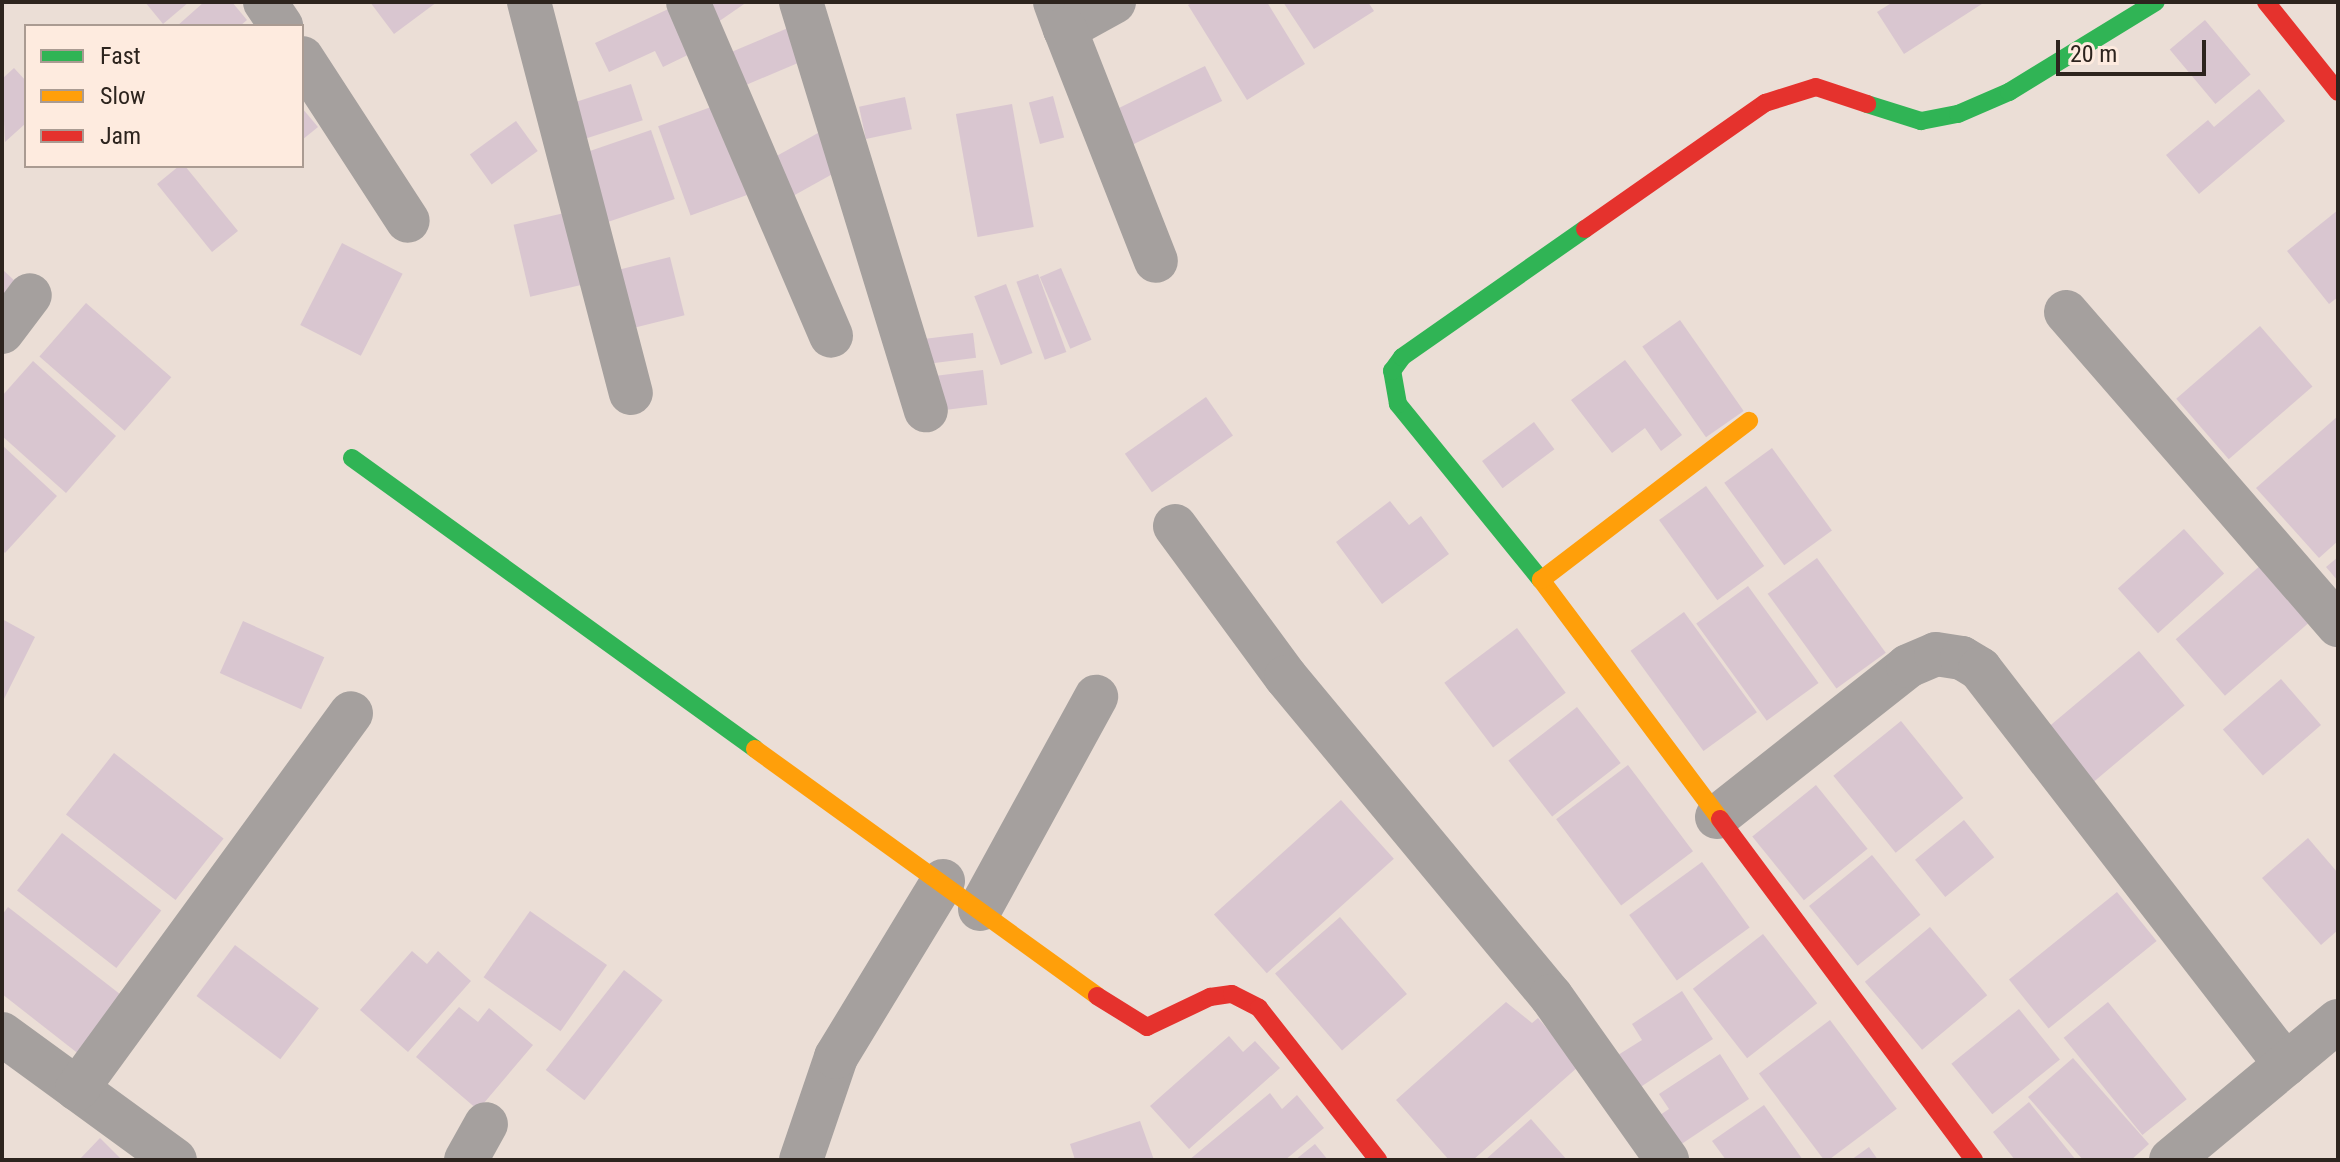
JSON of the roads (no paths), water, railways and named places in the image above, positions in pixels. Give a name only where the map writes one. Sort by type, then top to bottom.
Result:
[{"type":"street","points":[[265,2],[280,24]]},
{"type":"street","points":[[529,2],[631,393]]},
{"type":"street","points":[[688,2],[831,336]]},
{"type":"street","points":[[801,2],[926,410]]},
{"type":"street","points":[[1114,2],[1060,16],[1156,261]]},
{"type":"street","points":[[1974,1160],[1541,580],[1398,404],[1392,371],[1402,357],[1765,103],[1816,87],[1921,121],[1958,114],[2009,92],[2156,2]]},
{"type":"street","points":[[2266,2],[2338,92]]},
{"type":"street","points":[[304,61],[408,221]]},
{"type":"street","points":[[2,332],[30,295]]},
{"type":"street","points":[[2066,312],[2338,625]]},
{"type":"street","points":[[1541,580],[1749,421]]},
{"type":"street","points":[[352,458],[1147,1027],[1173,1019],[1210,997],[1232,994],[1259,1008],[1378,1160]]},
{"type":"street","points":[[1175,526],[1286,677],[1551,996],[1667,1160]]},
{"type":"street","points":[[1717,817],[1908,666],[1936,654],[1962,658],[1980,669],[2286,1065]]},
{"type":"street","points":[[980,909],[1096,697]]},
{"type":"street","points":[[77,1089],[351,713]]},
{"type":"street","points":[[801,1160],[836,1057],[943,881]]},
{"type":"street","points":[[2171,1160],[2338,1021]]},
{"type":"street","points":[[2,1034],[175,1160]]}]
